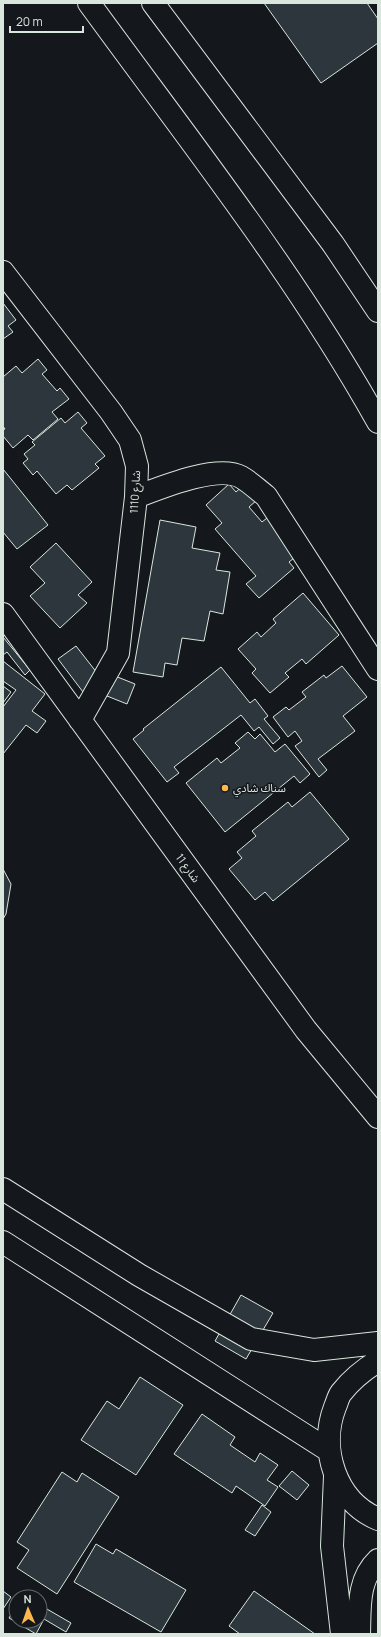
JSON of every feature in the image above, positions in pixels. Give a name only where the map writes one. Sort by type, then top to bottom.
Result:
[{"type":"main road","points":[[89,3],[280,266],[359,387],[378,422]]},
{"type":"main road","points":[[153,3],[324,231],[378,311]]},
{"type":"main road","name":"شارع 1110","points":[[3,272],[111,412],[130,440],[136,466],[136,496],[118,653],[80,720]]},
{"type":"main road","points":[[136,496],[176,482],[214,473],[240,476],[266,496],[378,669]]},
{"type":"main road","name":"شارع 11","points":[[3,614],[306,1030],[378,1116]]},
{"type":"main road","points":[[3,1189],[139,1275],[251,1339],[314,1350],[378,1343]]},
{"type":"main road","points":[[3,1242],[328,1450]]},
{"type":"main road","points":[[342,1634],[332,1546],[335,1476],[328,1450],[330,1421],[340,1394],[359,1372],[378,1361]]},
{"type":"main road","points":[[335,1476],[350,1499],[371,1516],[378,1519]]},
{"type":"main road","points":[[359,1634],[362,1589],[367,1574],[378,1560]]},
{"type":"building","points":[[264,3],[367,3],[378,19],[378,43],[321,83]]},
{"type":"building","points":[[3,303],[16,320],[8,326],[13,332],[3,339]]},
{"type":"building","points":[[38,359],[47,370],[42,374],[57,391],[60,388],[69,399],[52,412],[58,419],[33,440],[28,435],[13,448],[3,436],[3,430],[5,429],[3,426],[3,377],[16,366],[22,373]]},
{"type":"building","points":[[78,412],[87,423],[81,428],[105,456],[95,464],[99,468],[72,490],[67,485],[56,494],[37,471],[33,475],[23,463],[28,459],[24,454],[35,445],[32,442],[61,418],[65,423]]},
{"type":"building","points":[[3,469],[48,525],[17,549],[3,532]]},
{"type":"building","points":[[229,484],[236,492],[244,485],[257,500],[249,507],[262,522],[267,518],[299,554],[289,562],[294,568],[259,598],[246,584],[256,576],[215,529],[222,523],[206,505]]},
{"type":"building","points":[[160,520],[196,527],[192,548],[220,553],[216,570],[230,572],[223,614],[210,611],[204,641],[182,638],[177,665],[165,663],[163,677],[133,672]]},
{"type":"building","points":[[56,543],[92,582],[78,595],[87,603],[60,628],[30,596],[45,583],[30,567]]},
{"type":"building","points":[[303,593],[339,635],[306,664],[302,659],[285,673],[289,677],[270,693],[252,673],[256,669],[238,649],[257,632],[261,637],[276,623],[273,619]]},
{"type":"building","points":[[3,637],[30,670],[25,675],[7,652],[3,655]]},
{"type":"building","points":[[76,646],[101,678],[83,692],[58,659]]},
{"type":"building","points":[[3,661],[45,694],[32,711],[46,721],[37,733],[26,725],[3,754],[3,707],[16,690],[3,681]]},
{"type":"building","points":[[342,666],[367,697],[343,716],[355,731],[318,759],[327,770],[319,777],[295,746],[302,741],[295,731],[288,737],[273,717],[286,707],[289,710],[306,697],[302,692],[324,675],[326,678]]},
{"type":"building","points":[[221,667],[250,703],[255,699],[268,716],[264,719],[280,738],[273,744],[259,727],[254,731],[241,715],[174,767],[179,773],[167,782],[133,739],[144,730],[143,729]]},
{"type":"building","points":[[110,674],[135,684],[127,704],[102,694]]},
{"type":"building","points":[[3,686],[11,692],[3,703]]},
{"type":"building","points":[[248,732],[255,739],[260,734],[275,752],[285,744],[310,774],[300,783],[294,776],[225,832],[186,783],[217,758],[221,763],[240,748],[235,743]]},
{"type":"building","points":[[310,792],[349,839],[273,901],[265,892],[255,900],[229,869],[242,858],[237,852],[256,836],[252,831],[288,802],[292,807]]},
{"type":"building","points":[[3,869],[11,884],[6,914],[3,919]]},
{"type":"building","points":[[241,1295],[273,1313],[246,1359],[215,1341]]},
{"type":"building","points":[[140,1377],[183,1405],[136,1475],[81,1440],[107,1401],[119,1409]]},
{"type":"building","points":[[202,1414],[235,1437],[230,1445],[255,1462],[260,1453],[278,1465],[267,1480],[278,1487],[265,1506],[236,1486],[232,1493],[174,1454]]},
{"type":"building","points":[[292,1471],[309,1485],[297,1500],[279,1486]]},
{"type":"building","points":[[62,1472],[77,1482],[82,1473],[119,1497],[57,1594],[17,1568],[29,1550],[17,1542]]},
{"type":"building","points":[[262,1505],[271,1512],[255,1536],[245,1530]]},
{"type":"building","points":[[96,1544],[113,1554],[116,1549],[186,1590],[161,1632],[74,1582]]},
{"type":"building","points":[[3,1591],[8,1595],[8,1602],[3,1609]]},
{"type":"building","points":[[254,1591],[315,1634],[240,1634],[229,1626]]},
{"type":"building","points":[[48,1610],[71,1623],[66,1632],[48,1621]]},
{"type":"building","points":[[28,1629],[39,1629],[36,1634]]},
{"type":"place","name":"سناك شادي","points":[[225,788]]}]
